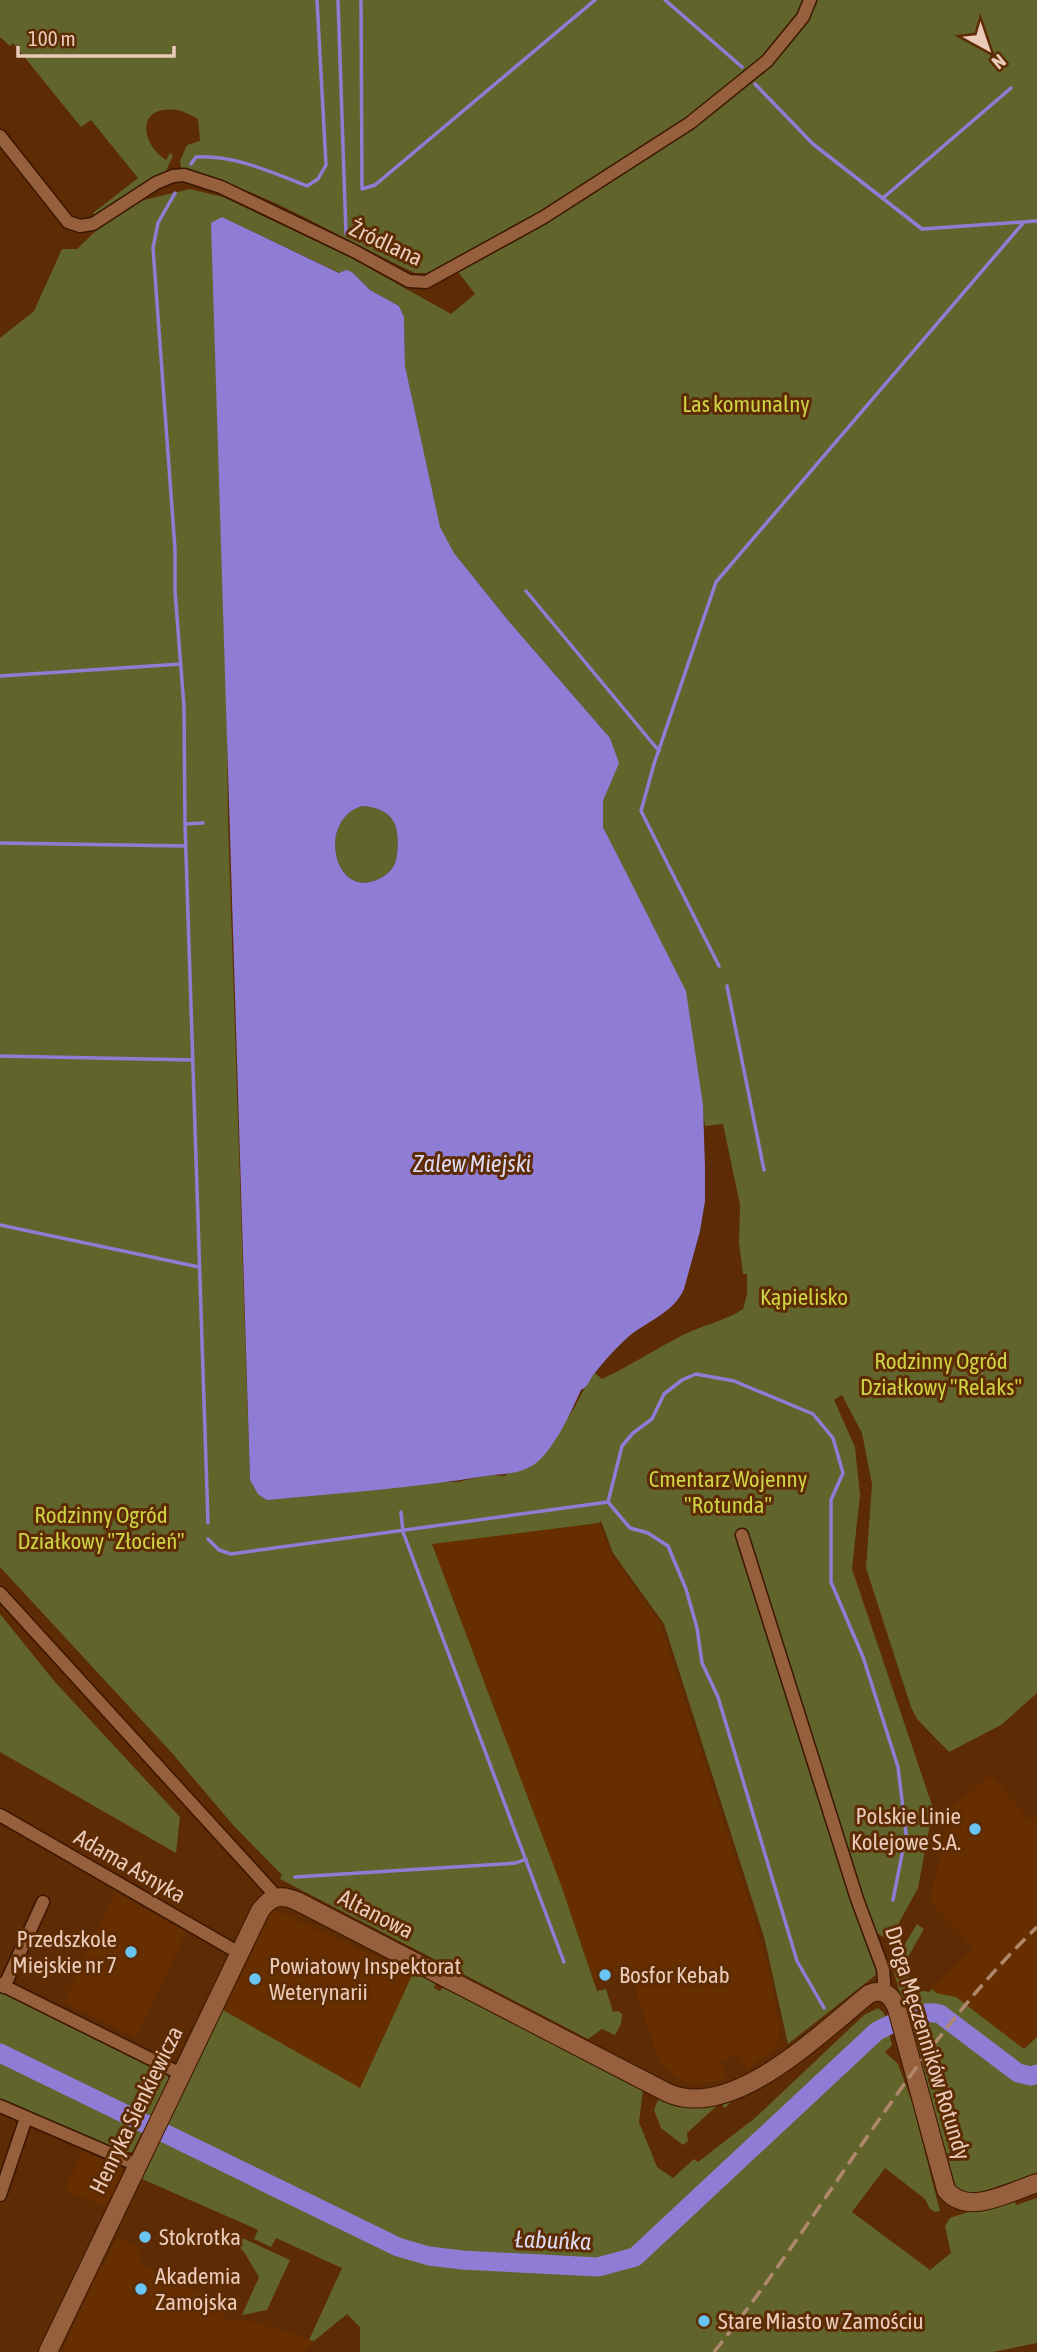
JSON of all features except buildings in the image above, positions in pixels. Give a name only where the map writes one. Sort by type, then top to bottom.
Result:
[{"type":"street","name":"Źródlana","points":[[0,136],[68,222],[79,226],[93,224],[163,179],[184,176],[221,187],[354,251],[409,281],[420,283],[446,273],[544,217],[690,123],[767,61],[803,17],[810,0]]},
{"type":"street","name":"Droga Męczenników Rotundy","points":[[742,1535],[853,1887],[883,1969],[885,1993],[891,1997],[897,2008],[946,2190],[961,2202],[975,2204],[1037,2183]]},
{"type":"street","name":"Altanowa","points":[[0,1593],[277,1897],[299,1902],[668,2093],[682,2098],[713,2095],[758,2080],[869,1994],[876,1991],[885,1993]]},
{"type":"street","name":"Adama Asnyka","points":[[0,1815],[239,1953]]},
{"type":"street","name":"Henryka Sienkiewicza","points":[[48,2352],[239,1953],[265,1904],[277,1897]]},
{"type":"street","points":[[43,1902],[2,1986],[181,2074]]},
{"type":"street","points":[[0,2106],[137,2165]]},
{"type":"street","points":[[0,2195],[26,2118]]},
{"type":"shaded area","points":[[599,1523],[611,1555],[661,1624],[760,1936],[772,1983],[780,2029],[777,2047],[747,2069],[739,2053],[720,2062],[727,2078],[712,2082],[683,2082],[660,2063],[637,1994],[637,1981],[633,1970],[614,1976],[611,1966],[595,1970],[598,1980],[594,1981],[561,1885],[432,1543]]},
{"type":"shaded area","points":[[990,1775],[1030,1820],[1037,1815],[1037,2037],[1024,2049],[956,1997],[936,1993],[932,1989],[973,1947],[930,1902],[950,1809]]},
{"type":"shaded area","points":[[115,1892],[186,1932],[136,2038],[64,2002]]},
{"type":"shaded area","points":[[275,1910],[412,1974],[360,2088],[223,2010],[271,1912]]},
{"type":"shaded area","points":[[83,2151],[121,2167],[122,2172],[106,2207],[65,2190]]},
{"type":"shaded area","points":[[117,2237],[139,2248],[137,2253],[143,2255],[139,2264],[223,2303],[226,2321],[241,2318],[314,2341],[303,2352],[62,2352]]},
{"type":"green space","points":[[0,0],[1037,0],[1037,1693],[1001,1725],[949,1752],[917,1719],[866,1568],[872,1484],[862,1433],[842,1395],[834,1400],[855,1447],[860,1495],[852,1569],[933,1808],[918,1888],[889,1941],[879,1934],[867,1943],[877,1974],[788,2044],[764,1937],[664,1624],[613,1553],[601,1521],[432,1544],[561,1885],[597,1991],[606,1989],[613,2012],[622,2014],[621,2024],[615,2035],[602,2029],[588,2039],[280,1879],[282,1875],[233,1825],[172,1753],[0,1567],[0,338],[34,311],[62,249],[77,249],[104,223],[140,201],[190,189],[223,197],[351,258],[451,314],[475,294],[452,264],[430,273],[415,273],[271,201],[212,177],[181,168],[180,161],[187,145],[200,141],[198,119],[177,110],[154,113],[146,127],[147,136],[157,153],[166,160],[170,153],[173,155],[166,171],[97,216],[93,213],[138,178],[91,120],[81,127],[13,43],[10,46],[0,37]],"holes":[[[222,217],[340,273],[352,272],[370,290],[399,306],[404,317],[405,366],[439,527],[454,553],[610,738],[614,750],[611,782],[603,801],[603,827],[613,847],[696,1069],[705,1126],[723,1124],[740,1205],[739,1243],[743,1274],[747,1274],[747,1294],[743,1309],[683,1335],[602,1379],[595,1373],[563,1424],[505,1476],[490,1475],[457,1482],[250,1480],[228,822]]]},
{"type":"green space","points":[[362,806],[388,815],[396,826],[397,834],[397,854],[393,867],[384,876],[367,883],[354,880],[343,871],[337,858],[335,843],[338,828],[347,815]]},
{"type":"green space","points":[[0,1614],[55,1682],[180,1817],[176,1853],[0,1752]]},
{"type":"green space","points":[[917,1924],[924,1929],[901,1969],[913,1980],[918,1990],[929,1992],[932,1989],[936,1993],[956,1997],[1024,2049],[1037,2037],[1037,2173],[971,2195],[956,2187],[892,1965]]},
{"type":"green space","points":[[414,1971],[436,1982],[434,1988],[440,1991],[444,1986],[643,2089],[639,2122],[657,2167],[673,2178],[694,2159],[698,2162],[755,2118],[864,2015],[878,2008],[884,2013],[892,2045],[885,2052],[898,2064],[912,2102],[940,2211],[930,2209],[925,2199],[885,2168],[852,2212],[930,2270],[951,2253],[945,2226],[950,2218],[1013,2197],[1016,2205],[1037,2198],[1037,2343],[993,2352],[360,2352],[360,2327],[347,2314],[314,2341],[309,2340],[342,2268],[276,2238],[271,2247],[254,2239],[258,2230],[142,2179],[223,2010],[360,2088]]},
{"type":"green space","points":[[0,1991],[165,2071],[169,2079],[132,2152],[121,2152],[0,2099]]},
{"type":"green space","points":[[659,2098],[687,2106],[734,2099],[725,2108],[720,2103],[687,2133],[688,2141],[683,2145],[661,2128],[654,2110]]},
{"type":"green space","points":[[240,2237],[290,2260],[267,2310],[242,2315],[259,2277],[235,2242]]},
{"type":"water","name":"Zalew Miejski","points":[[222,217],[339,273],[346,270],[352,272],[370,290],[399,306],[404,317],[405,366],[440,527],[454,553],[507,619],[610,738],[619,763],[603,801],[603,827],[686,991],[703,1105],[705,1201],[700,1231],[684,1289],[673,1305],[634,1332],[610,1355],[581,1390],[550,1448],[536,1463],[518,1472],[404,1487],[267,1500],[258,1494],[250,1480],[211,223]],"holes":[[[362,806],[373,808],[393,820],[398,843],[396,861],[391,869],[384,876],[367,883],[354,880],[343,871],[337,858],[335,843],[338,828],[347,815]]]},
{"type":"waterway","points":[[191,164],[196,157],[210,157],[253,166],[307,186],[318,179],[326,165],[317,0]]},
{"type":"waterway","points":[[338,0],[346,234]]},
{"type":"waterway","points":[[361,0],[362,189],[375,185],[595,0]]},
{"type":"waterway","points":[[665,0],[742,67]]},
{"type":"waterway","points":[[755,84],[813,144],[922,229],[1037,221]]},
{"type":"waterway","points":[[883,198],[1011,88]]},
{"type":"waterway","points":[[175,193],[158,223],[153,248],[184,707],[185,824],[208,1523]]},
{"type":"waterway","points":[[719,966],[641,811],[654,764],[716,582],[1024,222]]},
{"type":"waterway","points":[[526,591],[659,751]]},
{"type":"waterway","points":[[0,676],[181,664]]},
{"type":"waterway","points":[[185,824],[203,823]]},
{"type":"waterway","points":[[0,843],[186,846]]},
{"type":"waterway","points":[[727,986],[764,1170]]},
{"type":"waterway","points":[[0,1056],[193,1060]]},
{"type":"waterway","points":[[0,1225],[199,1267]]},
{"type":"waterway","points":[[824,2008],[797,1961],[718,1697],[702,1663],[697,1628],[686,1589],[668,1546],[648,1533],[630,1528],[608,1502],[622,1446],[633,1433],[652,1419],[664,1394],[682,1380],[696,1374],[734,1381],[813,1414],[833,1438],[843,1473],[831,1500],[831,1582],[863,1657],[898,1767],[906,1834],[893,1900]]},
{"type":"waterway","points":[[208,1539],[219,1550],[231,1554],[608,1502]]},
{"type":"waterway","points":[[401,1512],[403,1532],[564,1962]]},
{"type":"waterway","points":[[295,1877],[516,1863],[526,1859]]},
{"type":"waterway","name":"Łabuńka","points":[[0,2053],[398,2247],[429,2256],[462,2260],[598,2267],[635,2257],[877,2031],[900,2020],[923,2013],[940,2014],[1018,2073],[1031,2076],[1037,2074]]},
{"type":"railway","points":[[714,2352],[948,2026],[991,1975],[1037,1927]]},
{"type":"place","name":"Polskie Linie Kolejowe S.A.","points":[[975,1829]]},
{"type":"place","name":"Przedszkole Miejskie nr 7","points":[[131,1952]]},
{"type":"place","name":"Bosfor Kebab","points":[[605,1975]]},
{"type":"place","name":"Powiatowy Inspektorat Weterynarii","points":[[255,1979]]},
{"type":"place","name":"Stokrotka","points":[[145,2237]]},
{"type":"place","name":"Akademia Zamojska","points":[[141,2289]]},
{"type":"place","name":"Stare Miasto w Zamościu","points":[[704,2321]]},
{"type":"park label","name":"Las komunalny","points":[[746,404]]},
{"type":"park label","name":"Kąpielisko","points":[[804,1297]]},
{"type":"park label","name":"Rodzinny Ogród Działkowy \"Relaks\"","points":[[941,1374]]},
{"type":"park label","name":"Cmentarz Wojenny \"Rotunda\"","points":[[728,1492]]},
{"type":"park label","name":"Rodzinny Ogród Działkowy \"Złocień\"","points":[[101,1528]]}]
